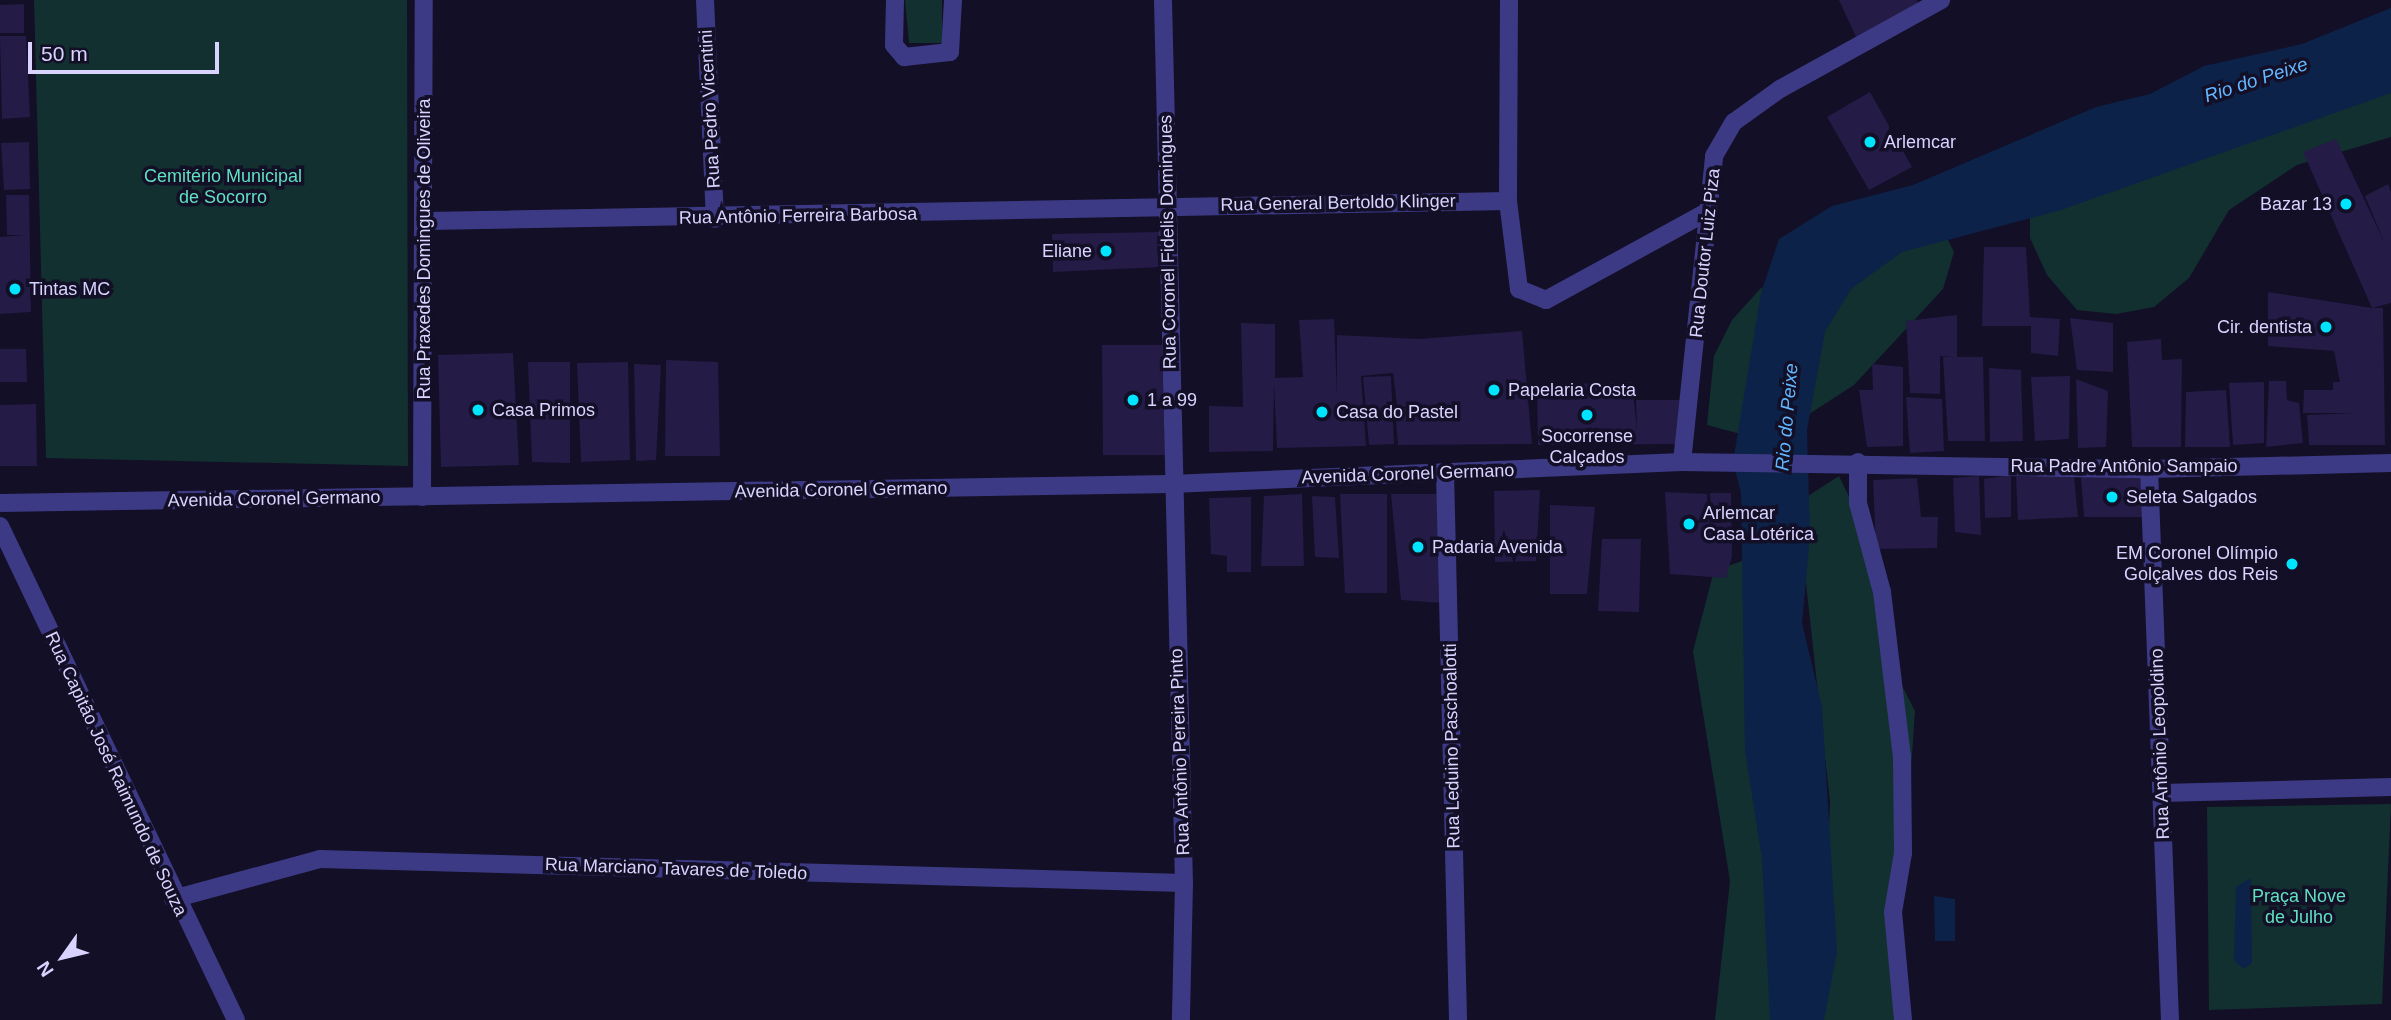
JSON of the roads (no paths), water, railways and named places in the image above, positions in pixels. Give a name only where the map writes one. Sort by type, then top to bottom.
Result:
[{"type":"street","name":"Rua Praxedes Domingues de Oliveira","points":[[422,497],[427,221],[424,0]]},
{"type":"street","name":"Rua Pedro Vicentini","points":[[705,0],[715,219]]},
{"type":"street","points":[[895,0],[894,45],[904,57],[950,52],[953,0]]},
{"type":"street","name":"Rua Coronel Fidelis Domingues","points":[[1163,0],[1171,484]]},
{"type":"street","points":[[1509,0],[1508,201],[1514,275],[1519,289],[1546,300],[1707,212]]},
{"type":"street","name":"Rua Doutor Luiz Piza","points":[[1682,462],[1714,156],[1734,122],[1780,89],[1941,0]]},
{"type":"street","name":"Rua General Bertoldo Klinger","points":[[1168,206],[1508,201]]},
{"type":"street","name":"Rua Antônio Ferreira Barbosa","points":[[427,221],[715,219],[1168,206]]},
{"type":"street","points":[[1852,462],[1858,503],[1882,592],[1902,757],[1903,853],[1893,912],[1903,1020]]},
{"type":"street","name":"Rua Padre Antônio Sampaio","points":[[1701,463],[1852,462],[2149,469],[2391,463]]},
{"type":"street","name":"Avenida Coronel Germano","points":[[0,503],[1171,484],[1701,463]]},
{"type":"street","name":"Rua Antônio Leopoldino","points":[[2149,469],[2170,1020]]},
{"type":"street","name":"Rua Leduino Paschoalotti","points":[[1445,472],[1458,1020]]},
{"type":"street","name":"Rua Antônio Pereira Pinto","points":[[1171,484],[1184,883],[1181,1020]]},
{"type":"street","name":"Rua Capitão José Raimundo de Souza","points":[[0,526],[173,899],[236,1020]]},
{"type":"street","points":[[2162,793],[2391,787]]},
{"type":"street","name":"Rua Marciano Tavares de Toledo","points":[[173,899],[320,859],[1184,883]]},
{"type":"water","name":"Rio do Peixe","points":[[2391,8],[2391,93],[2061,210],[1902,252],[1851,289],[1825,332],[1807,430],[1810,535],[1802,623],[1822,707],[1837,952],[1824,1020],[1770,1020],[1762,859],[1745,751],[1741,493],[1733,462],[1761,293],[1779,239],[1832,206],[1913,185],[2096,107],[2150,94],[2204,66],[2302,44]]},
{"type":"water","points":[[2251,878],[2252,963],[2243,969],[2234,960],[2236,887]]},
{"type":"water","points":[[1934,896],[1955,899],[1955,941],[1935,941]]},
{"type":"place","name":"Arlemcar","points":[[1870,142]]},
{"type":"place","name":"Bazar 13","points":[[2346,204]]},
{"type":"place","name":"Eliane","points":[[1106,251]]},
{"type":"place","name":"Tintas MC","points":[[15,289]]},
{"type":"place","name":"Cir. dentista","points":[[2326,327]]},
{"type":"place","name":"Papelaria Costa","points":[[1494,390]]},
{"type":"place","name":"1 a 99","points":[[1133,400]]},
{"type":"place","name":"Casa Primos","points":[[478,410]]},
{"type":"place","name":"Casa do Pastel","points":[[1322,412]]},
{"type":"place","name":"Socorrense Calçados","points":[[1587,415]]},
{"type":"place","name":"Seleta Salgados","points":[[2112,497]]},
{"type":"place","name":"Arlemcar Casa Lotérica","points":[[1689,524]]},
{"type":"place","name":"Padaria Avenida","points":[[1418,547]]},
{"type":"place","name":"EM Coronel Olímpio Golçalves dos Reis","points":[[2292,564]]},
{"type":"park label","name":"Cemitério Municipal de Socorro","points":[[223,187]]},
{"type":"park label","name":"Praça Nove de Julho","points":[[2299,907]]}]
